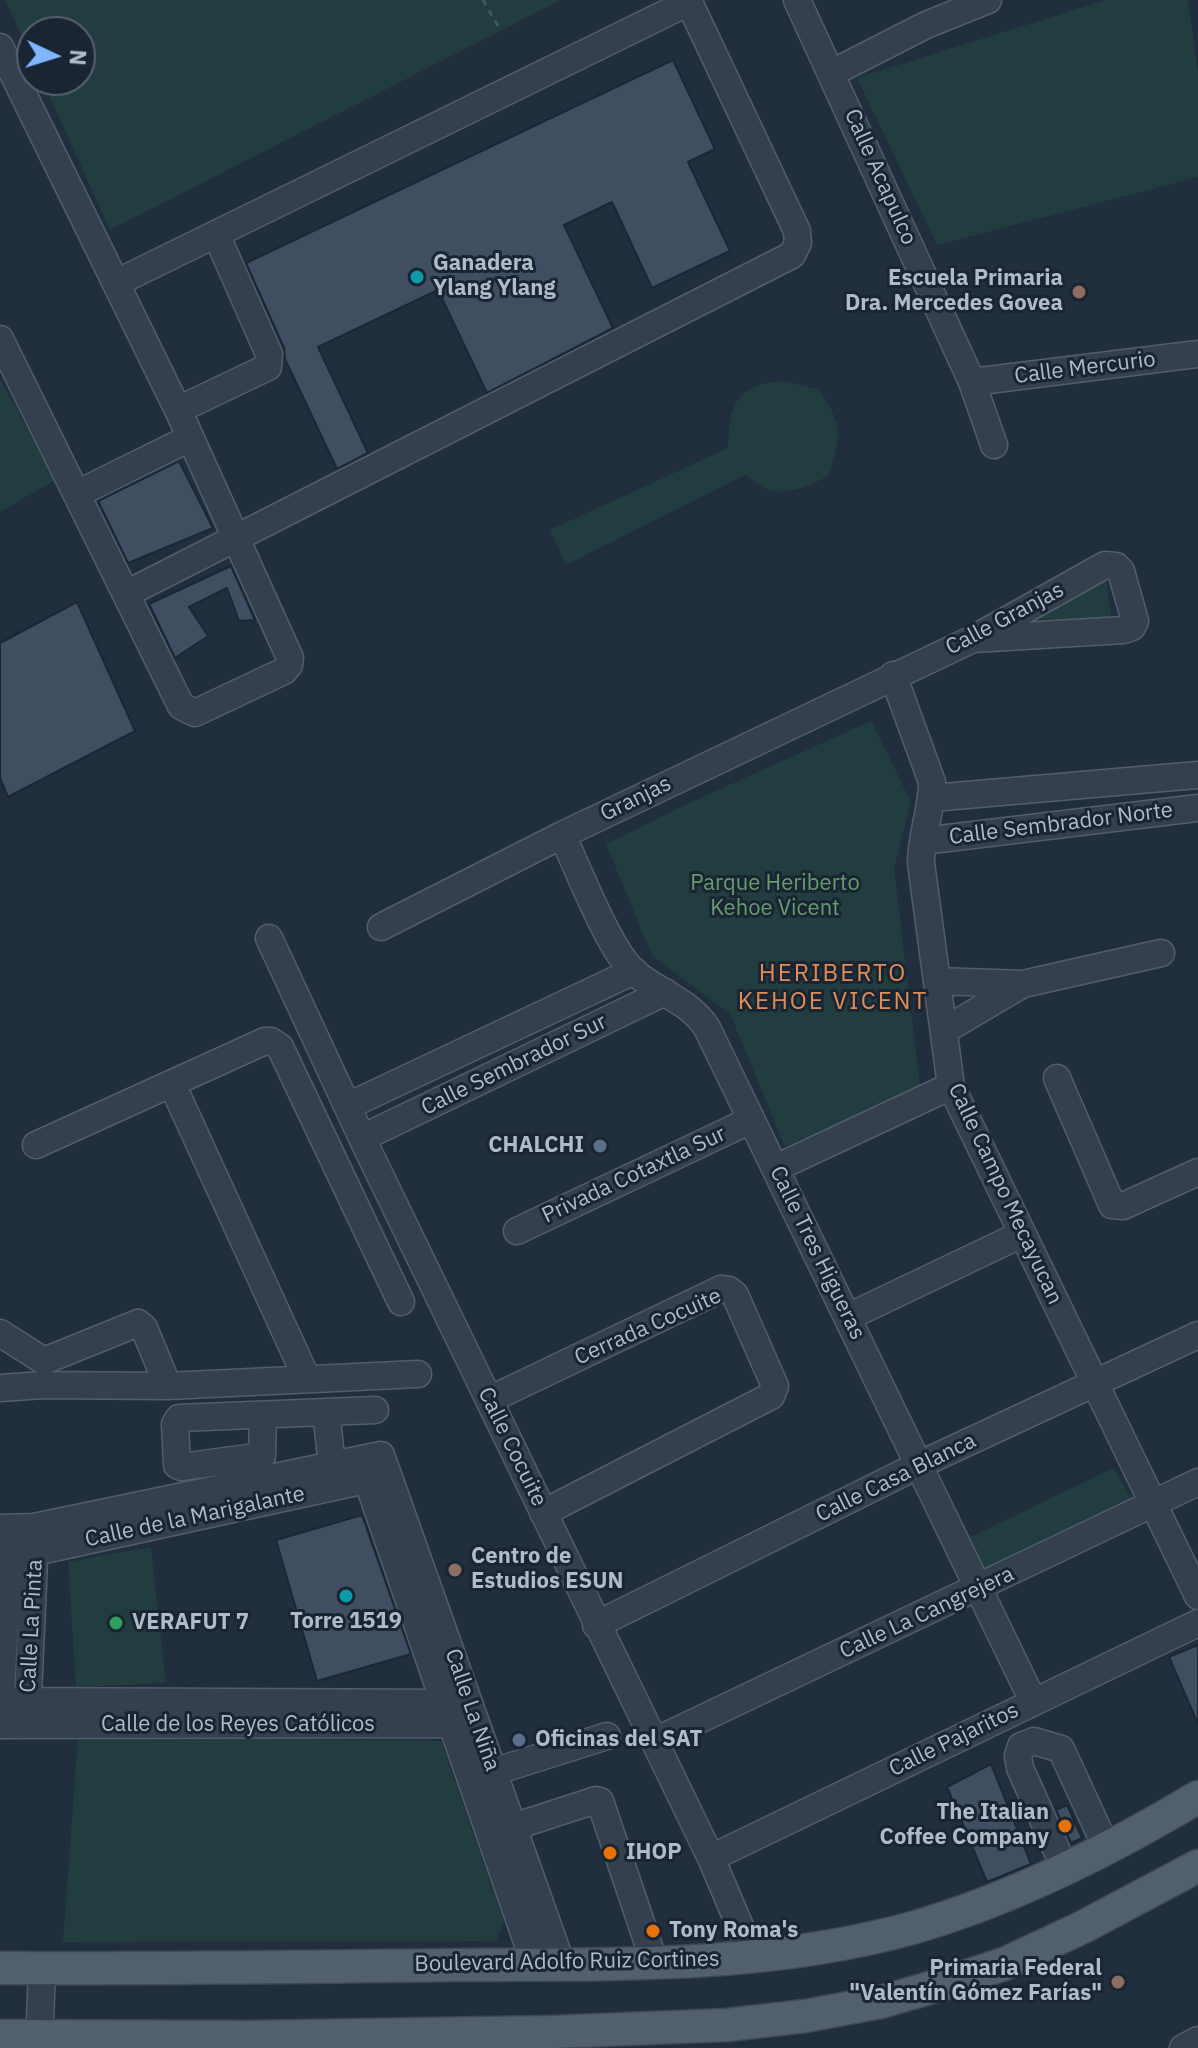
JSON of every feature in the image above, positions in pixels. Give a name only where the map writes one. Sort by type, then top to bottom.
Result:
[{"type":"main road","name":"Boulevard Adolfo Ruiz Cortines","points":[[0,1968],[655,1964],[753,1957],[911,1928],[993,1900],[1107,1849],[1198,1797]]},
{"type":"main road","points":[[0,2036],[40,2042],[463,2040],[551,2032],[727,2025],[805,2016],[881,2002],[1004,1964],[1083,1927],[1198,1866]]},
{"type":"street","name":"Calle Acapulco","points":[[797,0],[972,382],[994,445]]},
{"type":"street","points":[[832,73],[926,25],[988,0]]},
{"type":"street","points":[[116,283],[689,1],[797,231],[798,243],[792,255],[126,594]]},
{"type":"street","points":[[0,47],[178,410],[290,658],[284,671],[195,713],[181,706],[0,339]]},
{"type":"street","points":[[178,410],[268,367],[270,361],[216,234]]},
{"type":"street","name":"Calle Mercurio","points":[[972,382],[1198,354]]},
{"type":"street","points":[[77,494],[190,438]]},
{"type":"street","name":"Calle Granjas","points":[[893,675],[973,639],[1105,565],[1116,566],[1121,571],[1135,621],[1132,627],[1124,630],[973,639]]},
{"type":"street","name":"Calle Campo Mecayucan","points":[[893,675],[930,771],[932,798],[921,863],[951,1086],[1198,1596]]},
{"type":"street","name":"Granjas","points":[[381,927],[562,835],[893,675]]},
{"type":"street","name":"Calle Sembrador Norte","points":[[932,798],[1198,775]]},
{"type":"street","points":[[1100,783],[1102,820]]},
{"type":"street","name":"Calle Sembrador Norte","points":[[923,841],[1198,808]]},
{"type":"street","name":"Calle Tres Higueras","points":[[562,835],[614,944],[634,971],[702,1019],[1033,1701]]},
{"type":"street","name":"Calle Cocuite","points":[[269,938],[362,1138],[711,1858],[753,1957]]},
{"type":"street","points":[[937,981],[1023,984],[1161,953]]},
{"type":"street","name":"Calle Sembrador Sur","points":[[348,1106],[634,971]]},
{"type":"street","points":[[945,1030],[1023,984]]},
{"type":"street","name":"Calle Sembrador Sur","points":[[362,1138],[665,992]]},
{"type":"street","points":[[36,1145],[265,1041],[276,1043],[401,1302]]},
{"type":"street","points":[[1057,1078],[1112,1205],[1123,1206],[1198,1172]]},
{"type":"street","points":[[172,1084],[307,1379]]},
{"type":"street","points":[[776,1168],[951,1086]]},
{"type":"street","name":"Privada Cotaxtla Sur","points":[[517,1231],[751,1120]]},
{"type":"street","points":[[848,1317],[1022,1234]]},
{"type":"street","name":"Cerrada Cocuite","points":[[489,1400],[721,1289],[735,1295],[775,1386],[771,1396],[543,1513]]},
{"type":"street","points":[[0,1388],[43,1373],[138,1323],[144,1328],[168,1386]]},
{"type":"street","points":[[0,1333],[43,1373],[168,1386],[418,1374]]},
{"type":"street","name":"Calle Casa Blanca","points":[[596,1625],[919,1465],[1198,1335]]},
{"type":"street","points":[[263,1415],[375,1410]]},
{"type":"street","points":[[326,1412],[332,1465]]},
{"type":"street","name":"Calle de la Marigalante","points":[[15,1540],[332,1465],[375,1467]]},
{"type":"street","name":"Calle de la Marigalante","points":[[15,1540],[375,1467]]},
{"type":"street","name":"Calle La Niña","points":[[375,1467],[548,1965]]},
{"type":"street","name":"Calle La Cangrejera","points":[[655,1741],[1198,1482]]},
{"type":"street","name":"Calle La Pinta","points":[[0,1708],[15,1540]]},
{"type":"street","name":"Calle La Pinta","points":[[15,1540],[27,1713]]},
{"type":"street","name":"Calle Pajaritos","points":[[711,1858],[1198,1623]]},
{"type":"street","name":"Calle de los Reyes Católicos","points":[[0,1701],[27,1713],[460,1713]]},
{"type":"street","name":"Calle de los Reyes Católicos","points":[[0,1725],[27,1713]]},
{"type":"street","name":"Calle La Niña","points":[[460,1713],[493,1772],[513,1827],[548,1965]]},
{"type":"street","points":[[493,1772],[607,1736]]},
{"type":"street","points":[[1065,1869],[1020,1768],[1018,1756],[1021,1746],[1034,1741],[1061,1749],[1107,1849]]},
{"type":"street","points":[[513,1827],[600,1801],[655,1964]]},
{"type":"street","points":[[40,2042],[42,1968]]},
{"type":"street","points":[[1183,2048],[1198,2040]]},
{"type":"path","points":[[483,0],[501,31]]},
{"type":"green space","points":[[5,0],[561,0],[110,230],[49,96],[96,96],[96,16],[16,16],[16,24]]},
{"type":"green space","points":[[1106,0],[1188,0],[1198,72],[1198,177],[937,245],[857,78]]},
{"type":"green space","points":[[0,379],[55,480],[0,512]]},
{"type":"green space","points":[[784,381],[819,390],[833,413],[838,440],[829,475],[802,488],[780,492],[766,489],[745,475],[566,565],[550,530],[728,448],[731,419],[739,399],[756,386]]},
{"type":"green space","points":[[1106,578],[1112,622],[1032,619]]},
{"type":"green space","name":"Parque Heriberto Kehoe Vicent","points":[[871,721],[911,802],[894,868],[920,1086],[785,1147],[730,1014],[652,956],[606,844]]},
{"type":"green space","points":[[1113,1468],[1134,1502],[988,1577],[969,1538]]},
{"type":"green space","name":"VERAFUT 7","points":[[151,1547],[166,1683],[76,1687],[68,1562]]},
{"type":"green space","points":[[78,1736],[441,1741],[504,1922],[496,1941],[63,1942]]},
{"type":"building","name":"Ganadera Ylang Ylang","points":[[673,60],[715,149],[688,162],[730,251],[652,288],[612,202],[564,225],[613,328],[487,393],[438,290],[318,347],[368,453],[337,469],[285,359],[284,348],[246,263]]},
{"type":"building","points":[[179,461],[213,528],[128,563],[98,501]]},
{"type":"building","points":[[231,566],[255,620],[239,621],[227,588],[189,607],[208,636],[175,658],[149,604]]},
{"type":"building","points":[[77,602],[135,731],[8,797],[0,778],[0,643]]},
{"type":"building","name":"Torre 1519","points":[[362,1515],[411,1654],[317,1681],[276,1540]]},
{"type":"building","points":[[1198,1645],[1198,1724],[1169,1657]]},
{"type":"building","points":[[991,1764],[1031,1864],[987,1882],[947,1787]]},
{"type":"building","points":[[1067,1805],[1082,1838],[1071,1843],[1056,1810]]},
{"type":"place","name":"Ganadera Ylang Ylang","points":[[417,277]]},
{"type":"place","name":"Escuela Primaria Dra. Mercedes Govea","points":[[1079,292]]},
{"type":"place","name":"CHALCHI","points":[[600,1146]]},
{"type":"place","name":"Centro de Estudios ESUN","points":[[455,1570]]},
{"type":"place","name":"Torre 1519","points":[[346,1596]]},
{"type":"place","name":"VERAFUT 7","points":[[116,1623]]},
{"type":"place","name":"Oficinas del SAT","points":[[519,1740]]},
{"type":"place","name":"The Italian Coffee Company","points":[[1065,1826]]},
{"type":"place","name":"IHOP","points":[[610,1853]]},
{"type":"place","name":"Tony Roma's","points":[[653,1931]]},
{"type":"place","name":"Primaria Federal \"Valentín Gómez Farías\"","points":[[1118,1982]]},
{"type":"district","name":"HERIBERTO KEHOE VICENT","points":[[833,988]]}]
